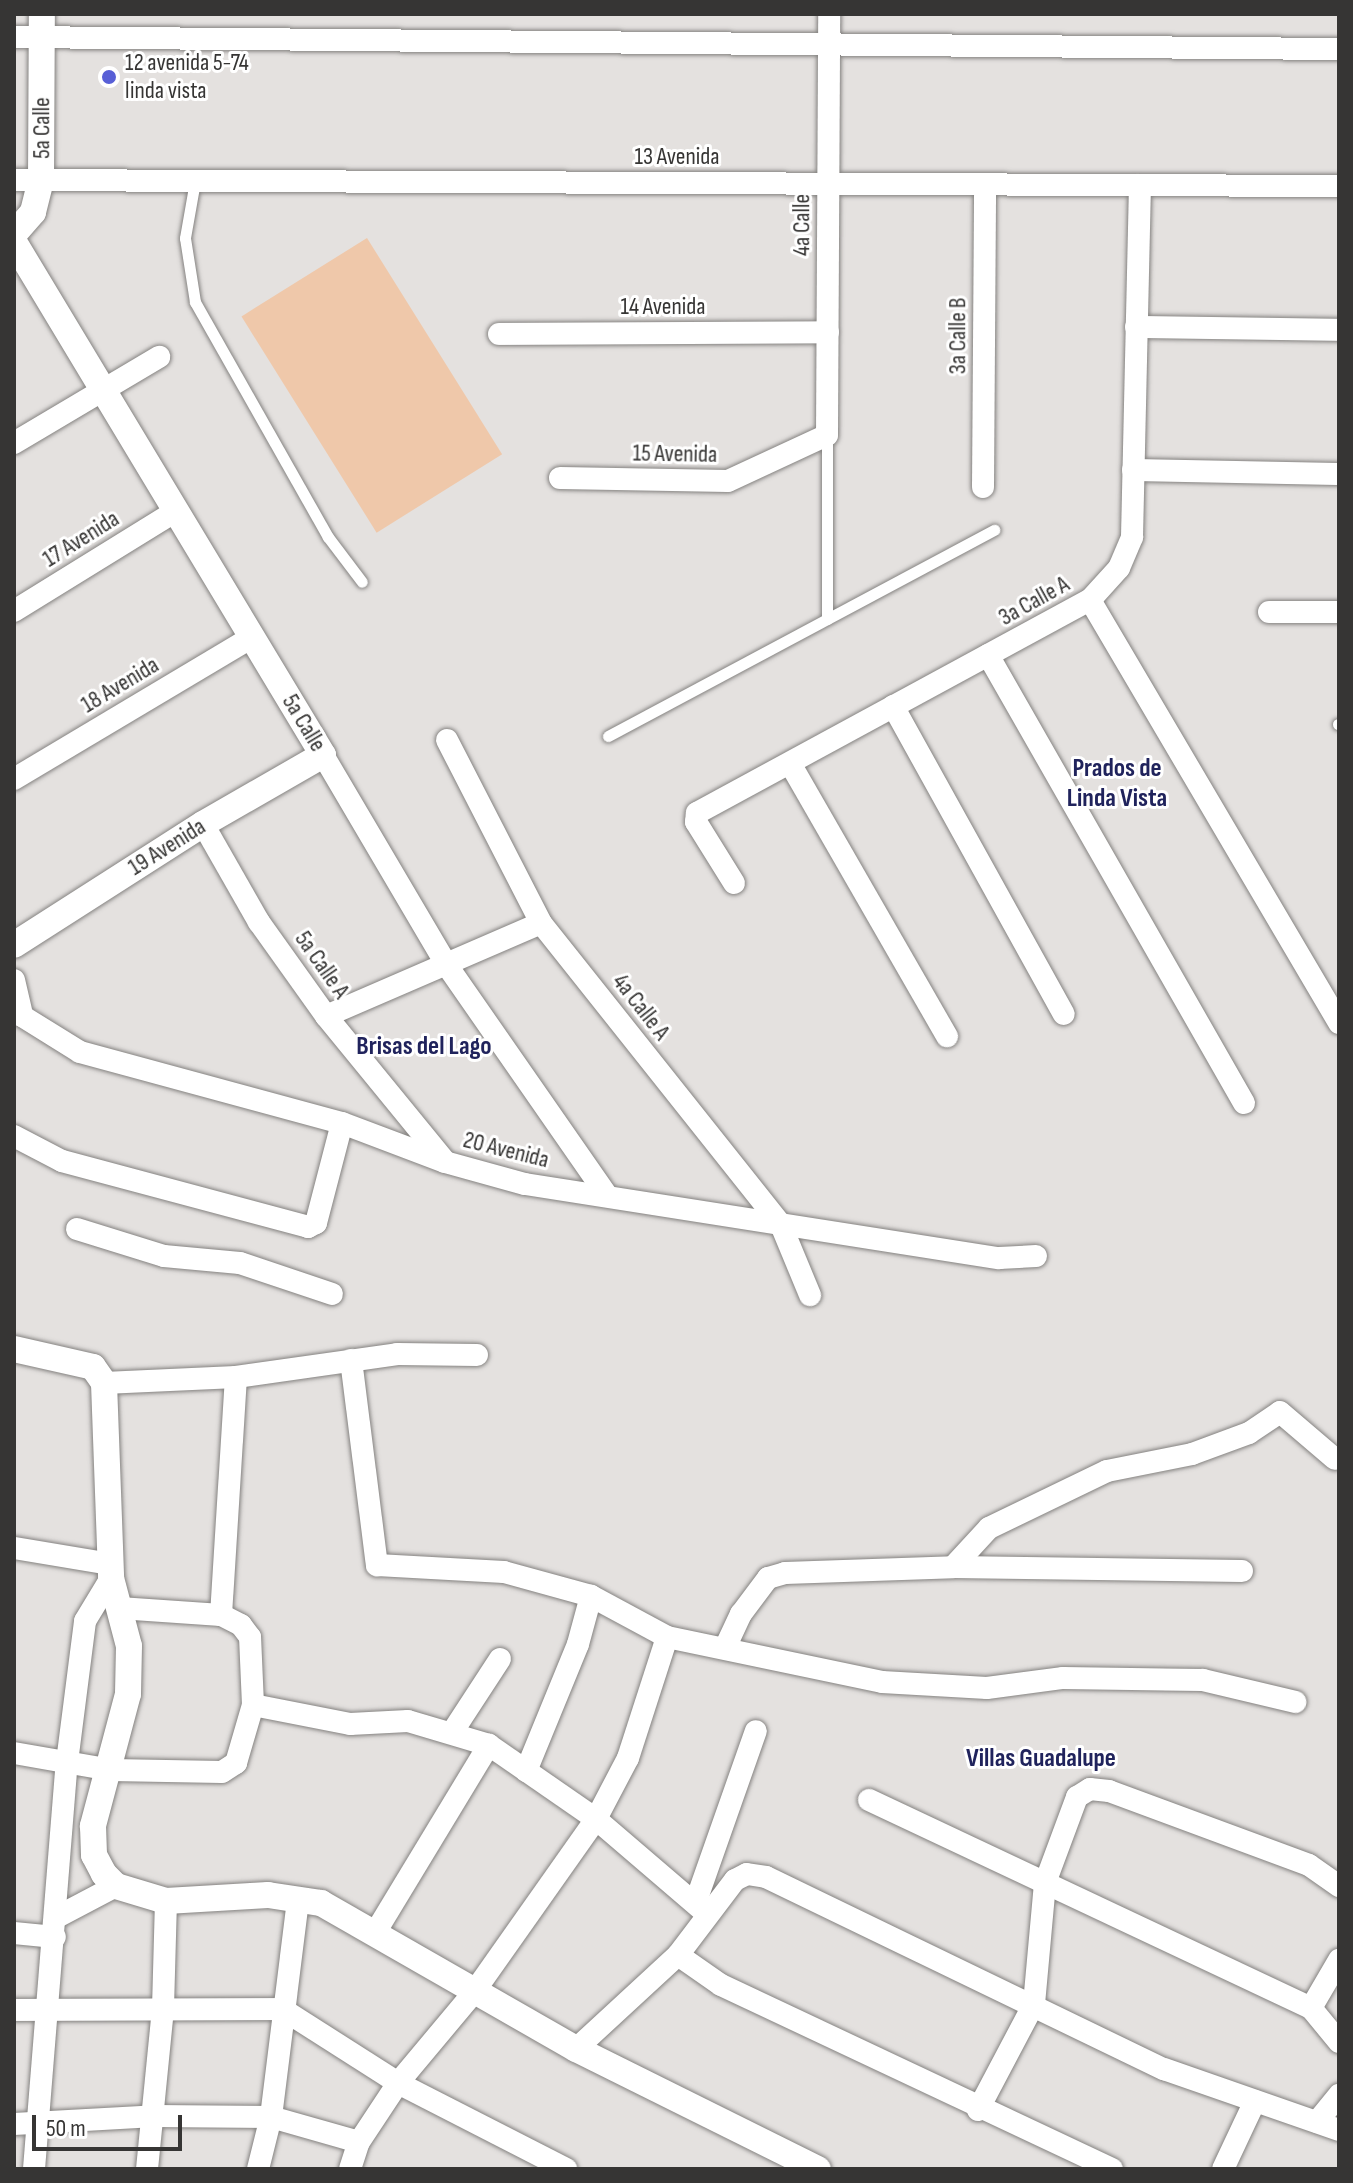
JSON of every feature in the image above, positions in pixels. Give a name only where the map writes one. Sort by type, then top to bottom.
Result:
[{"type":"street","name":"4a Calle","points":[[827,435],[829,14]]},
{"type":"street","points":[[14,37],[42,26],[829,47],[1339,49]]},
{"type":"street","name":"5a Calle","points":[[14,234],[33,212],[41,180],[42,26]]},
{"type":"street","name":"13 Avenida","points":[[14,180],[1339,186]]},
{"type":"street","name":"3a Calle B","points":[[983,487],[985,185]]},
{"type":"street","name":"3a Calle A","points":[[734,883],[696,822],[697,813],[791,765],[1090,600],[1119,568],[1132,537],[1140,185]]},
{"type":"street","name":"5a Calle","points":[[14,242],[446,964],[607,1196]]},
{"type":"street","points":[[1136,327],[1339,330]]},
{"type":"street","name":"14 Avenida","points":[[499,334],[828,332]]},
{"type":"street","points":[[14,443],[159,357]]},
{"type":"street","name":"15 Avenida","points":[[560,478],[728,481],[827,435]]},
{"type":"street","points":[[1133,470],[1339,474]]},
{"type":"street","name":"17 Avenida","points":[[14,611],[176,511]]},
{"type":"street","points":[[1090,600],[1339,1023]]},
{"type":"street","points":[[1269,612],[1339,612]]},
{"type":"street","name":"18 Avenida","points":[[14,779],[252,637]]},
{"type":"street","points":[[988,655],[1244,1103]]},
{"type":"street","points":[[893,706],[1064,1014]]},
{"type":"street","name":"4a Calle A","points":[[447,740],[541,923],[781,1225],[810,1295]]},
{"type":"street","name":"19 Avenida","points":[[14,945],[203,824],[323,755]]},
{"type":"street","points":[[791,765],[947,1036]]},
{"type":"street","name":"5a Calle A","points":[[203,824],[259,922],[326,1016],[445,1162]]},
{"type":"street","points":[[326,1016],[541,923]]},
{"type":"street","name":"20 Avenida","points":[[14,980],[18,1023],[80,1052],[342,1123],[445,1162],[525,1184],[999,1258],[1036,1256]]},
{"type":"street","points":[[14,1136],[62,1161],[308,1227],[316,1223],[342,1123]]},
{"type":"street","points":[[77,1229],[164,1256],[240,1263],[332,1294]]},
{"type":"street","points":[[14,1349],[93,1367],[104,1383],[111,1571],[129,1646],[128,1694],[111,1770],[93,1826],[94,1855],[116,1886],[166,1901],[268,1895],[321,1903],[576,2049],[818,2169]]},
{"type":"street","points":[[104,1383],[236,1377],[397,1354],[477,1355]]},
{"type":"street","points":[[351,1360],[377,1565],[504,1572],[591,1596],[667,1637],[882,1682],[987,1688],[1063,1678],[1203,1680],[1295,1702]]},
{"type":"street","points":[[221,1615],[236,1377]]},
{"type":"street","points":[[953,1567],[989,1528],[1107,1471],[1192,1454],[1249,1433],[1280,1412],[1335,1459]]},
{"type":"street","points":[[14,1548],[111,1571]]},
{"type":"street","points":[[725,1648],[741,1614],[768,1578],[953,1567],[1242,1571]]},
{"type":"street","points":[[34,2169],[67,1762],[85,1621],[111,1571]]},
{"type":"street","points":[[526,1771],[578,1644],[591,1596]]},
{"type":"street","points":[[14,1753],[111,1770],[231,1770],[253,1705],[250,1637],[241,1625],[221,1615],[119,1608]]},
{"type":"street","points":[[350,2169],[359,2142],[398,2083],[474,1992],[596,1819],[628,1758],[667,1637]]},
{"type":"street","points":[[453,1731],[500,1659]]},
{"type":"street","points":[[253,1705],[350,1724],[408,1721],[453,1731],[489,1745],[596,1819],[702,1908]]},
{"type":"street","points":[[576,2049],[678,1955],[702,1908],[756,1731]]},
{"type":"street","points":[[375,1933],[489,1745]]},
{"type":"street","points":[[978,2110],[1034,2004],[1045,1883],[1077,1797],[1090,1789],[1109,1791],[1309,1865],[1339,1886]]},
{"type":"street","points":[[869,1800],[1311,2008],[1339,2042]]},
{"type":"street","points":[[702,1908],[735,1880],[747,1874],[766,1877],[1164,2069],[1339,2130]]},
{"type":"street","points":[[14,1933],[56,1927],[116,1886]]},
{"type":"street","points":[[258,2169],[271,2117],[298,1899]]},
{"type":"street","points":[[147,2169],[155,2116],[163,2008],[166,1901]]},
{"type":"street","points":[[678,1955],[721,1985],[978,2110],[1112,2169]]},
{"type":"street","points":[[1311,2008],[1339,1960]]},
{"type":"street","points":[[14,2010],[282,2009],[398,2083],[566,2169]]},
{"type":"street","points":[[1317,2122],[1339,2095]]},
{"type":"street","points":[[1223,2169],[1255,2101]]},
{"type":"street","points":[[14,2124],[155,2116],[271,2117],[359,2142]]},
{"type":"lane","points":[[195,181],[185,238],[195,302],[328,537],[362,582]]},
{"type":"lane","points":[[827,435],[827,619]]},
{"type":"lane","points":[[608,736],[994,530]]},
{"type":"shaded area","points":[[367,238],[502,454],[377,533],[241,316]]},
{"type":"place","name":"12 avenida 5-74 linda vista","points":[[109,77]]},
{"type":"district","name":"Prados de Linda Vista","points":[[1117,784]]},
{"type":"district","name":"Brisas del Lago","points":[[424,1047]]},
{"type":"district","name":"Villas Guadalupe","points":[[1041,1759]]}]
